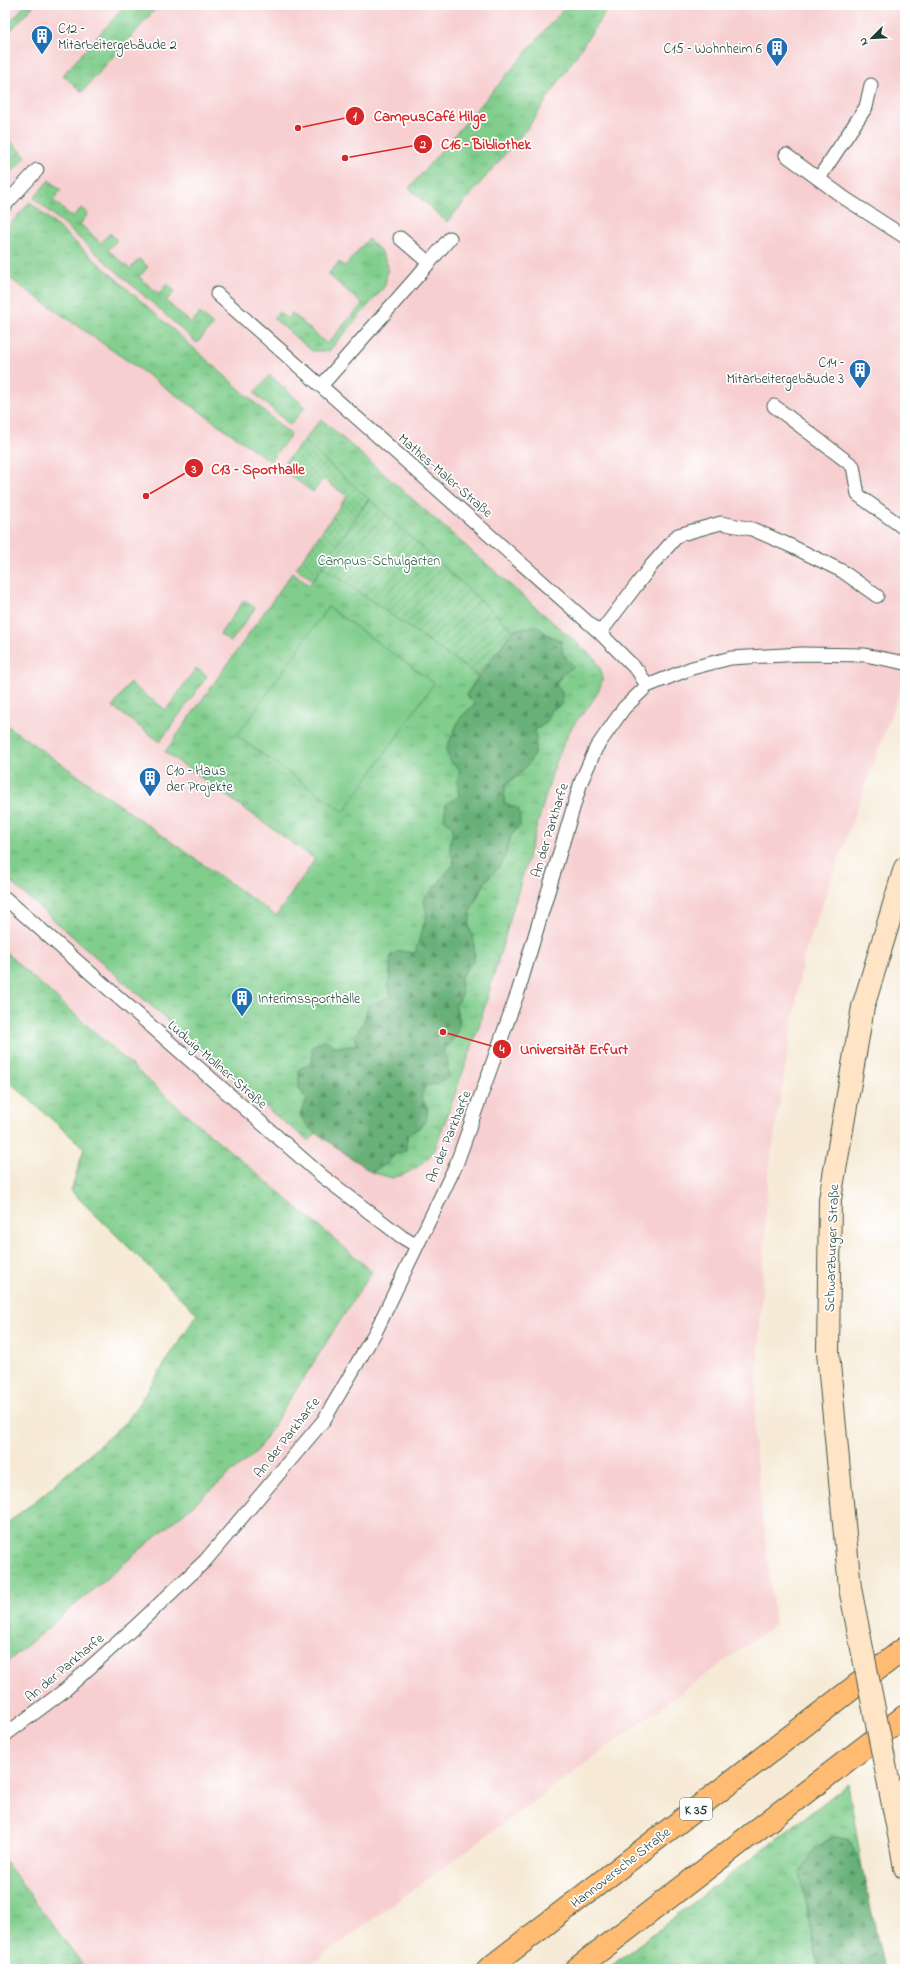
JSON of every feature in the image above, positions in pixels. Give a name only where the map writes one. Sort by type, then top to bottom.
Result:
[{"type":"highway","name":"Hannoversche Straße","points":[[488,1969],[905,1648]]},
{"type":"highway","points":[[576,1969],[905,1716]]},
{"type":"street","name":"Schwarzburger Straße","points":[[905,868],[863,1007],[830,1199],[828,1353],[850,1588],[905,1868]]},
{"type":"lane","points":[[819,178],[866,107],[871,85]]},
{"type":"lane","points":[[786,156],[819,178],[846,199],[905,238]]},
{"type":"lane","points":[[5,205],[37,170]]},
{"type":"lane","points":[[400,238],[429,263]]},
{"type":"lane","points":[[321,386],[450,238]]},
{"type":"lane","name":"Mathes-Maler-Straße","points":[[217,294],[600,633],[638,671],[646,686]]},
{"type":"lane","points":[[774,406],[853,466],[858,495],[905,529]]},
{"type":"lane","points":[[600,633],[651,566],[678,535],[721,523],[752,529],[791,546],[842,571],[876,596]]},
{"type":"lane","name":"An der Parkharfe","points":[[5,1734],[65,1690],[205,1561],[324,1420],[376,1331],[456,1166],[518,992],[581,782],[596,748],[624,708],[646,686],[692,668],[731,658],[802,654],[865,655],[905,663]]},
{"type":"lane","name":"Ludwig-Mollner-Straße","points":[[5,898],[322,1176],[402,1237],[417,1246]]},
{"type":"shaded area","points":[[5,5],[905,5],[905,676],[803,958],[768,1176],[754,1440],[775,1624],[305,1969],[86,1969],[5,1861],[5,1664],[257,1451],[177,1106],[5,952]]},
{"type":"green space","points":[[25,5],[34,5],[5,37],[5,28]]},
{"type":"green space","points":[[118,5],[133,5],[140,12],[146,5],[159,5],[82,92],[63,75],[122,9]]},
{"type":"green space","points":[[567,5],[610,5],[529,126],[447,222],[409,188]]},
{"type":"green space","points":[[7,138],[26,156],[5,180],[5,141]]},
{"type":"green space","points":[[49,180],[61,190],[53,200],[72,217],[81,208],[88,214],[80,224],[101,243],[110,233],[117,240],[108,250],[130,269],[139,259],[148,267],[139,277],[159,294],[167,284],[175,291],[166,301],[191,323],[200,313],[213,325],[197,343],[34,198]]},
{"type":"green space","points":[[30,202],[291,435],[270,461],[5,275],[5,230]]},
{"type":"green space","points":[[368,239],[381,251],[388,266],[385,286],[329,351],[312,351],[273,318],[279,312],[287,319],[292,313],[327,344],[362,304],[328,274],[339,262],[345,266]]},
{"type":"green space","points":[[270,375],[305,407],[290,425],[254,393]]},
{"type":"green space","points":[[321,419],[596,660],[602,674],[601,686],[598,692],[570,731],[553,771],[478,1030],[434,1152],[418,1167],[405,1174],[392,1178],[371,1172],[387,1164],[395,1154],[406,1150],[407,1135],[419,1128],[428,1109],[421,1097],[425,1085],[436,1084],[448,1061],[444,1049],[460,1021],[455,1005],[462,995],[460,984],[461,976],[474,960],[474,941],[469,927],[471,909],[485,882],[503,862],[511,836],[520,825],[504,803],[505,785],[521,774],[535,730],[547,722],[556,684],[566,672],[573,667],[563,654],[561,641],[548,635],[537,627],[513,630],[303,441]]},
{"type":"green space","points":[[303,441],[369,499],[313,580],[296,568],[347,496],[323,479],[313,492],[280,468]]},
{"type":"green space","name":"Campus-Schulgarten","points":[[369,499],[513,630],[478,676],[322,566]]},
{"type":"green space","points":[[322,566],[478,676],[466,695],[475,704],[460,718],[446,749],[460,769],[457,782],[459,796],[450,847],[454,864],[424,900],[427,914],[415,953],[400,951],[391,955],[389,986],[391,996],[368,1006],[364,1022],[355,1036],[356,1046],[338,1047],[312,1064],[299,1089],[307,1099],[308,1127],[317,1133],[309,1141],[276,1116],[5,877],[5,724],[276,916],[315,859],[165,752],[292,573],[309,585]]},
{"type":"green space","points":[[244,600],[255,608],[231,642],[220,634]]},
{"type":"green space","points":[[328,607],[434,683],[344,812],[237,736]]},
{"type":"green space","points":[[537,626],[548,635],[561,641],[563,654],[574,667],[562,674],[555,685],[562,692],[563,704],[550,711],[547,722],[535,730],[536,748],[533,756],[524,769],[505,785],[504,803],[519,809],[520,825],[511,836],[503,862],[485,882],[471,909],[469,927],[474,941],[474,960],[461,976],[460,984],[462,995],[455,1005],[459,1024],[458,1029],[456,1034],[444,1049],[448,1061],[448,1077],[436,1084],[425,1086],[421,1097],[427,1110],[426,1119],[419,1127],[407,1135],[406,1150],[395,1154],[387,1164],[371,1172],[308,1127],[300,1115],[307,1099],[299,1089],[299,1069],[312,1063],[312,1046],[325,1040],[338,1047],[356,1046],[355,1036],[364,1022],[368,1006],[391,996],[389,986],[391,955],[400,951],[415,953],[427,915],[424,900],[454,864],[450,847],[453,828],[444,819],[446,804],[459,796],[457,782],[460,769],[451,763],[446,749],[460,718],[475,704],[466,695],[513,630]]},
{"type":"green space","points":[[196,668],[207,676],[160,742],[113,707],[129,683],[166,710]]},
{"type":"green space","points":[[5,952],[177,1106],[372,1271],[257,1451],[5,1664],[5,1525],[45,1493],[128,1420],[197,1314],[71,1191],[84,1148],[5,1078]]},
{"type":"green space","points":[[848,1784],[862,1867],[848,1838],[800,1872],[819,1969],[607,1969]]},
{"type":"green space","points":[[832,1837],[848,1838],[862,1867],[884,1969],[819,1969],[800,1872],[815,1848]]},
{"type":"green space","points":[[5,1861],[86,1969],[5,1969]]},
{"type":"place","name":"C12 – Mitarbeitergebäude 2","points":[[42,56]]},
{"type":"place","name":"C15 – Wohnheim 6","points":[[777,68]]},
{"type":"place","name":"CampusCafé Hilge","points":[[298,128]]},
{"type":"place","name":"C16 – Bibliothek","points":[[345,158]]},
{"type":"place","name":"C14 – Mitarbeitergebäude 3","points":[[860,390]]},
{"type":"place","name":"C13 – Sporthalle","points":[[146,496]]},
{"type":"place","name":"C10 – Haus der Projekte","points":[[150,798]]},
{"type":"place","name":"Interimssporthalle","points":[[242,1018]]},
{"type":"place","name":"Universität Erfurt","points":[[443,1032]]}]
